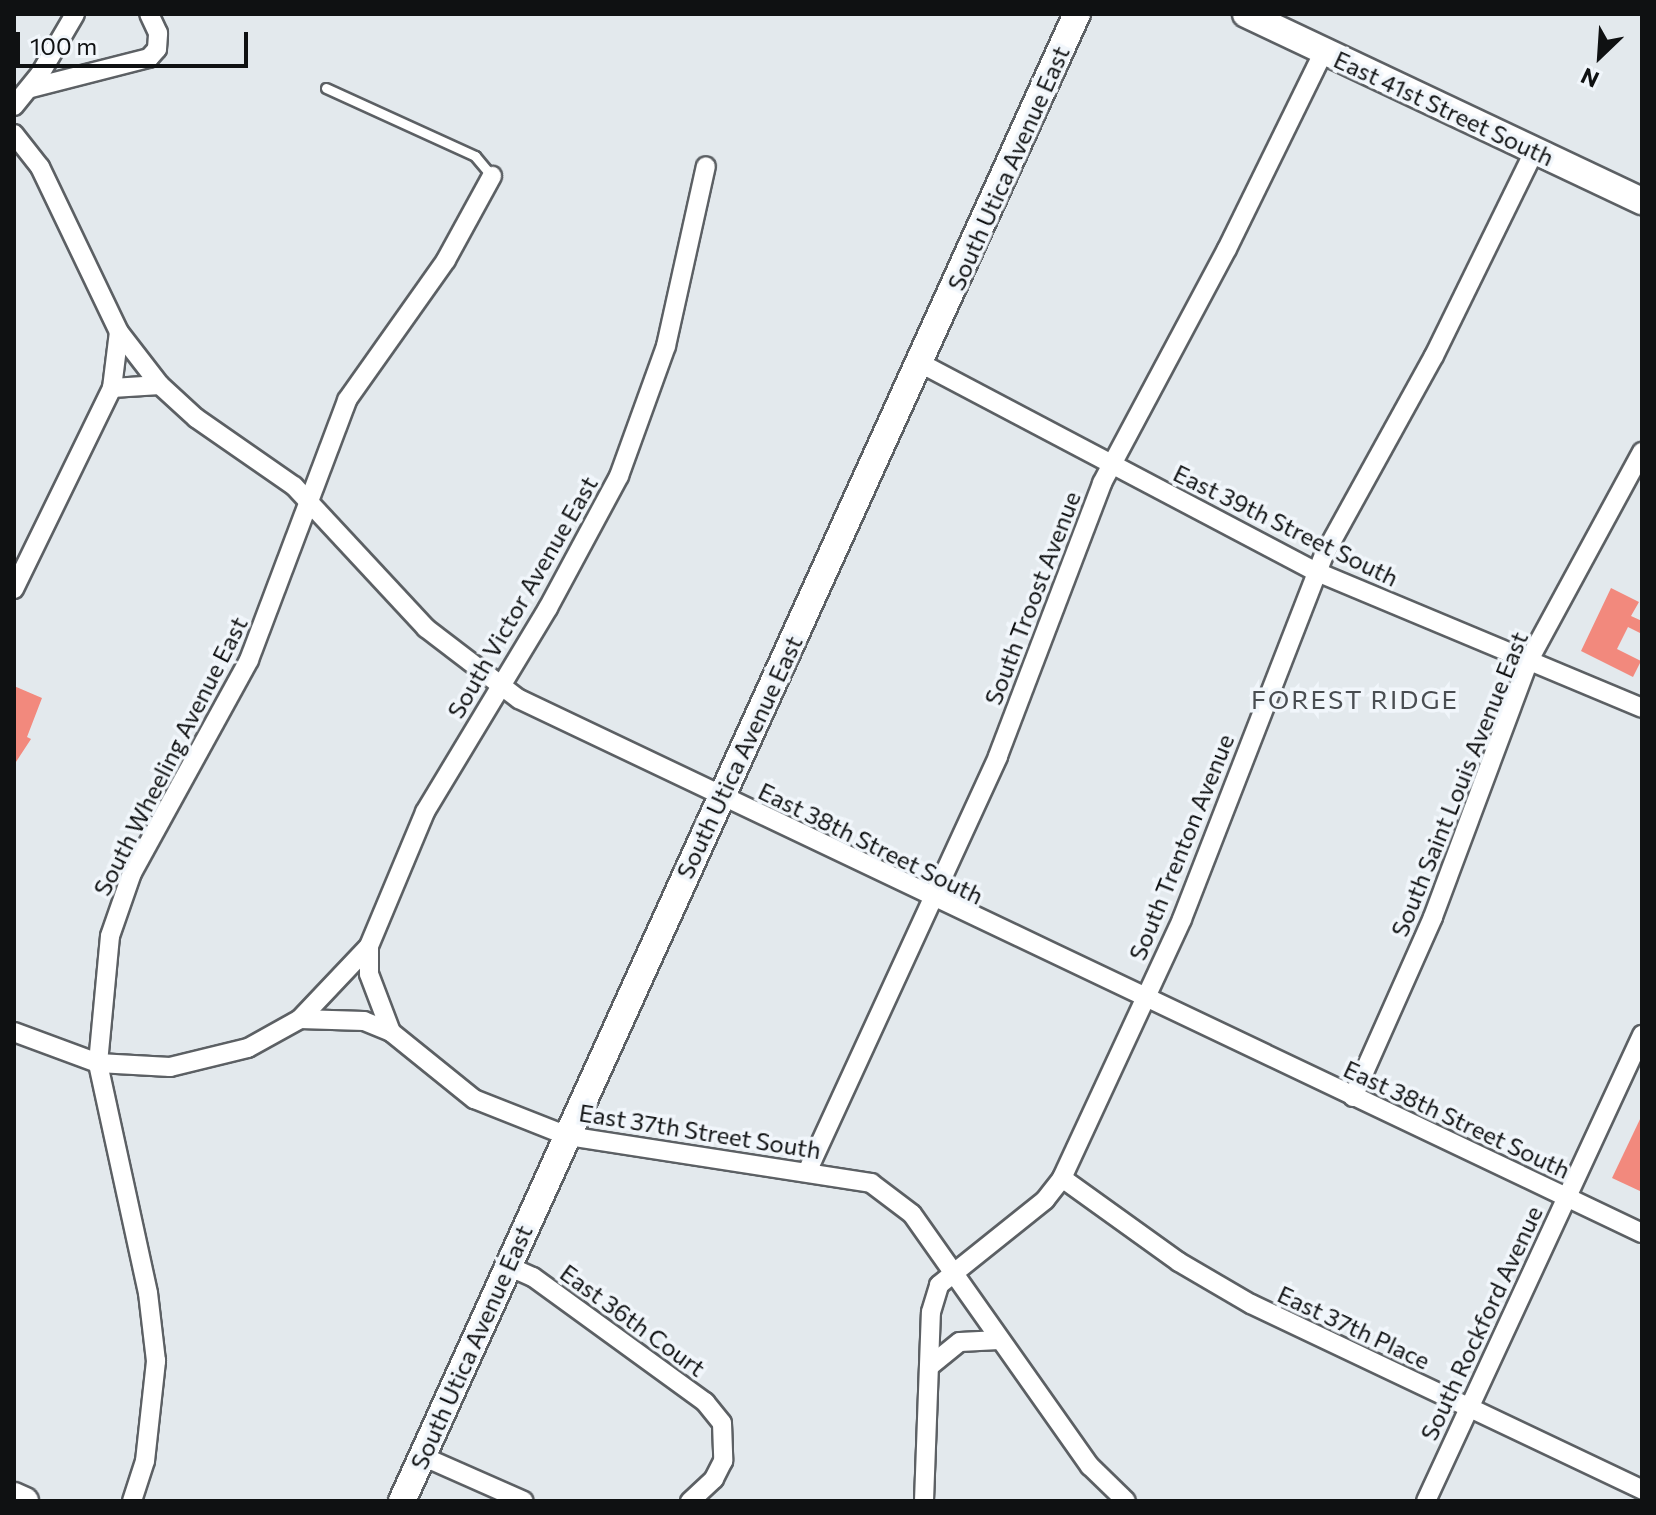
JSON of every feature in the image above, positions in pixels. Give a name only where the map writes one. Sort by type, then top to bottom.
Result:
[{"type":"street","points":[[14,106],[31,88],[75,14]]},
{"type":"street","points":[[31,88],[149,58],[157,49],[158,33],[149,14]]},
{"type":"street","name":"South Utica Avenue East","points":[[402,1501],[1077,14]]},
{"type":"street","name":"East 41st Street South","points":[[1246,14],[1642,201]]},
{"type":"street","name":"South Troost Avenue","points":[[807,1172],[998,756],[1111,464],[1233,237],[1324,51]]},
{"type":"street","name":"East 38th Street South","points":[[14,134],[40,167],[119,332],[160,385],[196,418],[307,498],[426,628],[500,686],[566,725],[1642,1233]]},
{"type":"street","name":"South Trenton Avenue","points":[[924,1501],[931,1312],[939,1285],[954,1269],[1045,1200],[1062,1178],[1220,826],[1317,572],[1434,356],[1535,150]]},
{"type":"street","name":"South Victor Avenue East","points":[[300,1019],[369,946],[425,812],[585,544],[643,415],[685,271],[706,166]]},
{"type":"street","name":"South Wheeling Avenue East","points":[[132,1501],[151,1420],[154,1334],[98,1063],[104,965],[120,904],[249,660],[307,498],[361,375],[446,260],[492,176]]},
{"type":"street","points":[[14,589],[112,388],[119,332]]},
{"type":"street","name":"East 39th Street South","points":[[920,363],[1317,572],[1642,708]]},
{"type":"street","points":[[112,388],[160,385]]},
{"type":"street","name":"South Saint Louis Avenue East","points":[[1353,1097],[1433,917],[1529,660],[1642,452]]},
{"type":"street","name":"South Victor Avenue East","points":[[369,946],[369,974],[391,1032]]},
{"type":"street","points":[[14,1032],[98,1063],[170,1067],[248,1048],[300,1019]]},
{"type":"street","name":"East 37th Street South","points":[[300,1019],[364,1021],[391,1032],[474,1099],[568,1136],[852,1178],[885,1190],[912,1214],[954,1269],[999,1340],[1090,1466],[1126,1501]]},
{"type":"street","name":"South Rockford Avenue","points":[[1426,1501],[1642,1035]]},
{"type":"street","name":"East 37th Place","points":[[1062,1178],[1212,1283],[1642,1490]]},
{"type":"street","name":"East 36th Court","points":[[508,1266],[533,1277],[693,1394],[722,1423],[723,1461],[714,1479],[690,1501]]},
{"type":"street","points":[[930,1366],[960,1342],[999,1340]]},
{"type":"street","points":[[422,1456],[524,1501]]},
{"type":"street","points":[[14,1496],[25,1501]]},
{"type":"lane","points":[[326,88],[475,156],[492,176]]},
{"type":"building","points":[[1611,588],[1639,602],[1631,616],[1642,621],[1642,634],[1628,627],[1617,649],[1641,661],[1633,677],[1581,651]]},
{"type":"building","points":[[14,686],[42,698],[27,737],[31,739],[14,765]]},
{"type":"building","points":[[1642,1115],[1642,1192],[1612,1178]]},
{"type":"district","name":"FOREST RIDGE","points":[[1355,699]]}]
